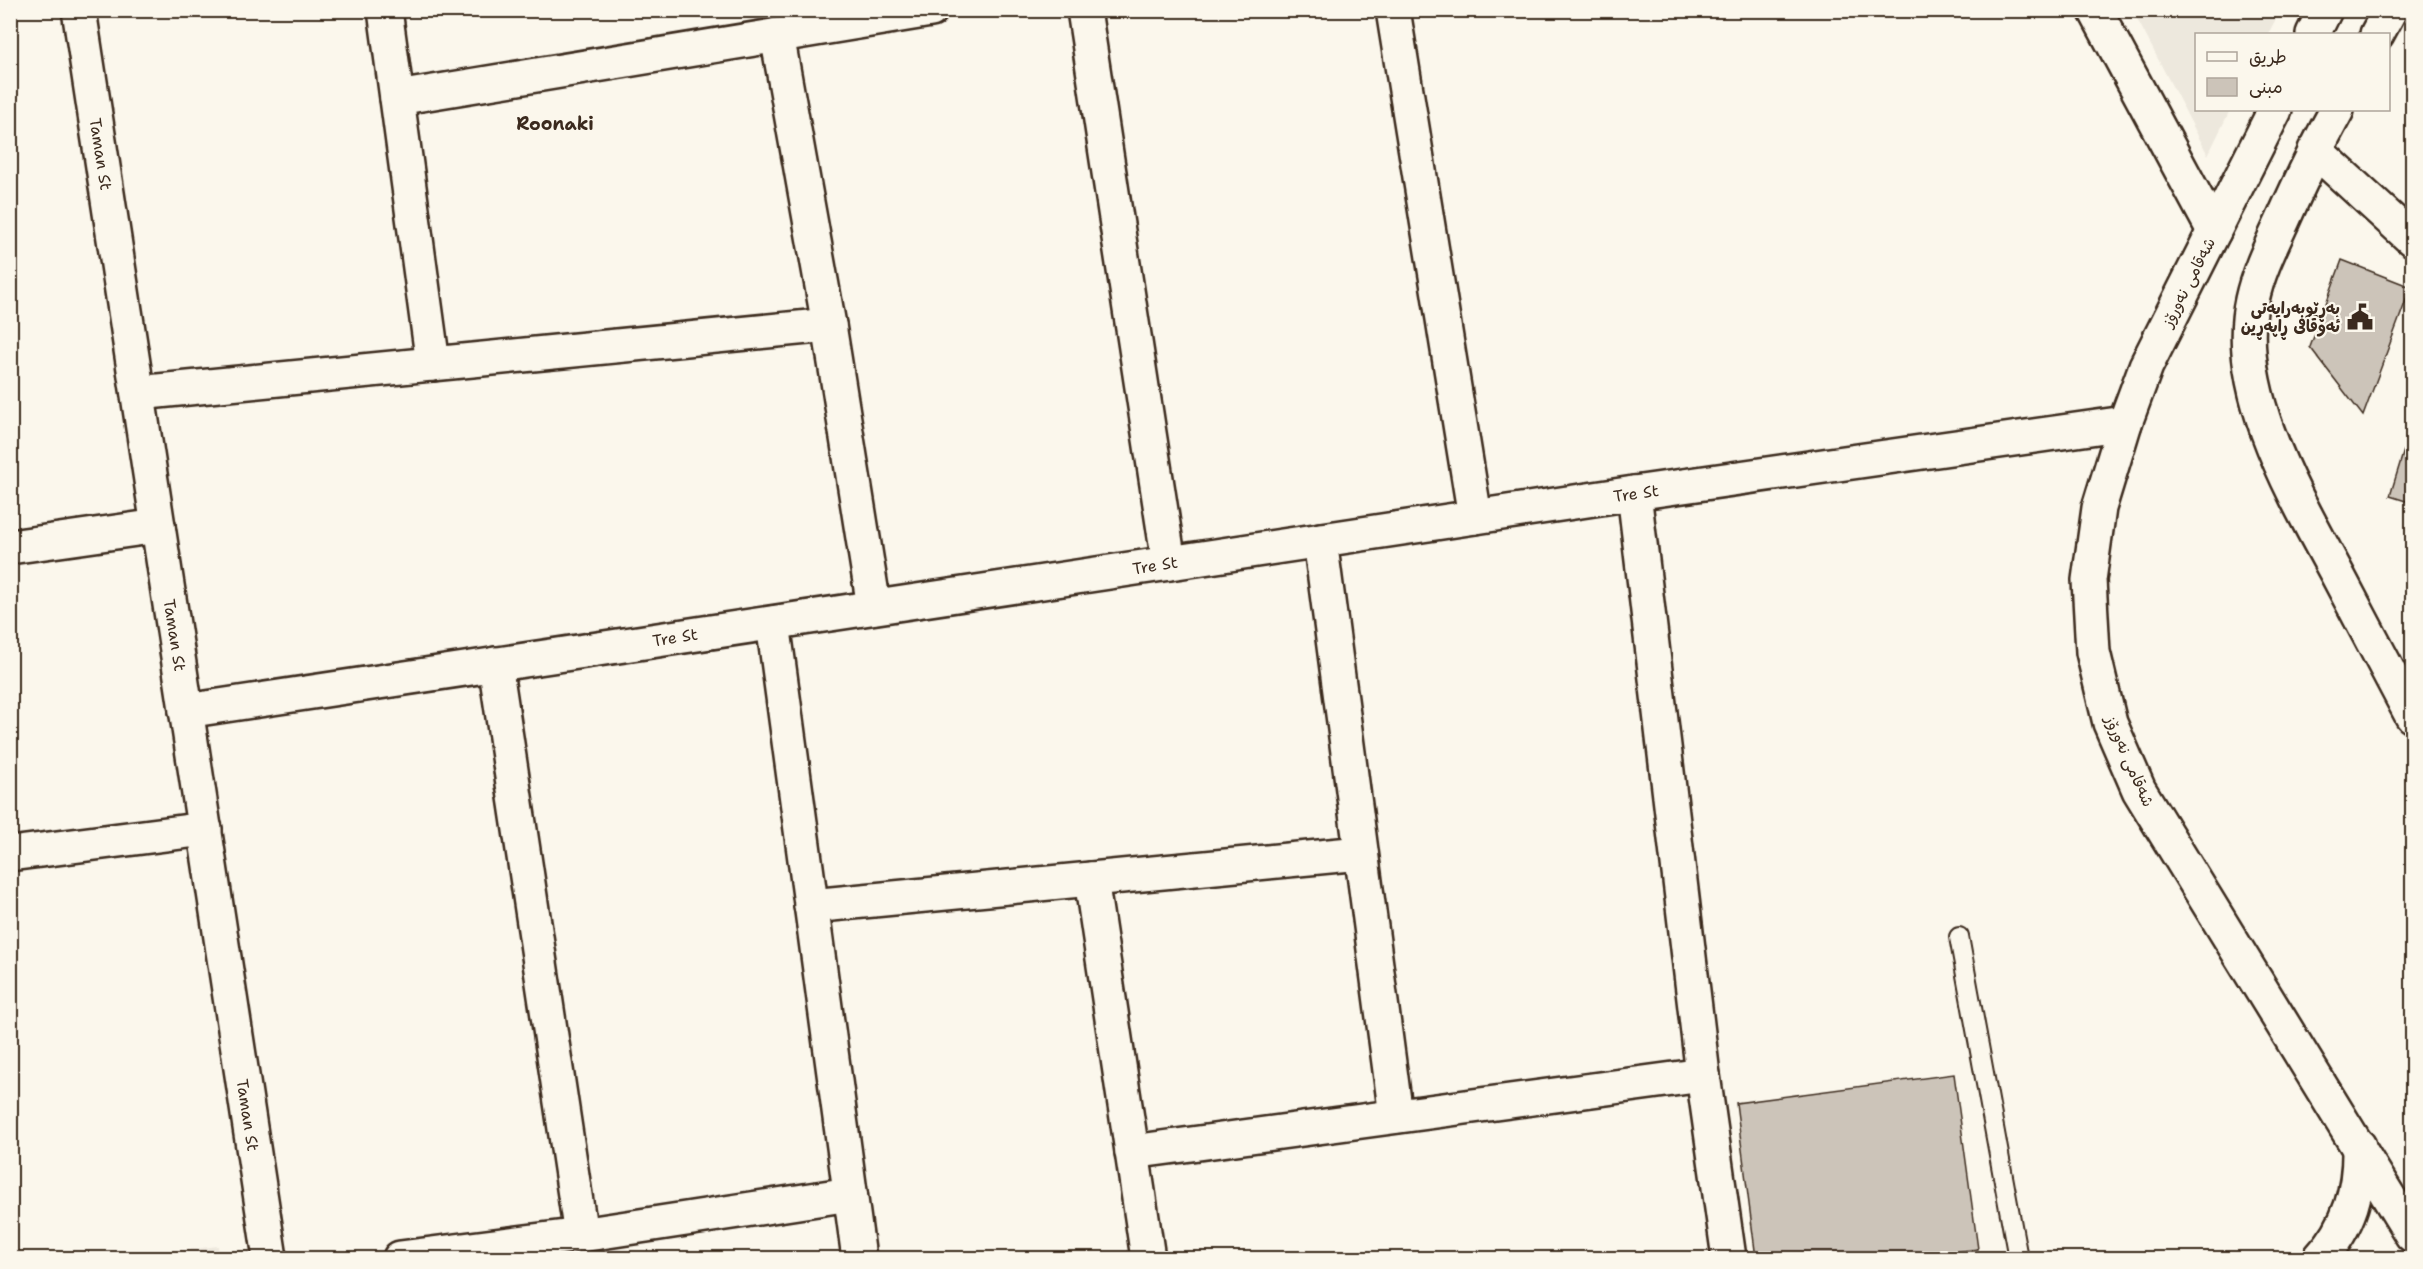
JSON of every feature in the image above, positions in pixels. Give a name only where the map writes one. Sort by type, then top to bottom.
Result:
[{"type":"street","name":"Taman St","points":[[79,10],[270,1258]]},
{"type":"street","points":[[385,10],[434,364]]},
{"type":"street","points":[[397,98],[931,10]]},
{"type":"street","points":[[1084,10],[1169,563]]},
{"type":"street","points":[[1394,10],[1475,517]]},
{"type":"street","points":[[2095,10],[2214,231]]},
{"type":"street","points":[[2314,33],[2325,10]]},
{"type":"street","points":[[2378,33],[2390,10]]},
{"type":"street","points":[[777,35],[830,325],[874,607]]},
{"type":"street","name":"شەقامی نەورۆز","points":[[2274,111],[2146,366],[2125,423],[2099,508],[2089,580],[2093,652],[2110,723],[2139,789],[2412,1235]]},
{"type":"street","points":[[2336,111],[2315,150],[2263,263],[2251,301],[2248,336],[2254,383],[2266,430],[2291,487],[2412,716]]},
{"type":"street","points":[[2315,150],[2412,238]]},
{"type":"street","points":[[138,393],[830,325]]},
{"type":"street","name":"Tre St","points":[[186,711],[1634,493],[2125,423]]},
{"type":"street","points":[[1634,493],[1703,1075],[1729,1258]]},
{"type":"street","points":[[10,547],[158,526]]},
{"type":"street","points":[[1320,540],[1396,1116]]},
{"type":"street","points":[[773,623],[859,1258]]},
{"type":"street","points":[[495,664],[581,1235]]},
{"type":"street","points":[[10,854],[205,829]]},
{"type":"street","points":[[811,906],[1361,853]]},
{"type":"street","points":[[1091,879],[1148,1258]]},
{"type":"street","points":[[1132,1152],[1703,1075]]},
{"type":"street","points":[[2320,1258],[2333,1245],[2346,1222],[2355,1197],[2359,1172],[2359,1146]]},
{"type":"street","points":[[400,1258],[581,1235],[850,1194]]},
{"type":"lane","points":[[1959,937],[2018,1258]]},
{"type":"shaded area","points":[[2133,11],[2280,11],[2269,33],[2195,33],[2195,111],[2230,111],[2208,155]]},
{"type":"shaded area","points":[[218,1246],[219,1258],[123,1258]]},
{"type":"building","name":"بەڕێوبەرایەتی ئەوقافی ڕاپەڕین","points":[[2342,260],[2411,287],[2363,416],[2310,347]]},
{"type":"building","points":[[2412,424],[2412,503],[2390,496]]},
{"type":"building","points":[[1954,1074],[1978,1249],[1908,1258],[1756,1258],[1736,1103]]},
{"type":"place","name":"بەڕێوبەرایەتی ئەوقافی ڕاپەڕین","points":[[2360,317]]},
{"type":"district","name":"Roonaki","points":[[555,124]]}]
